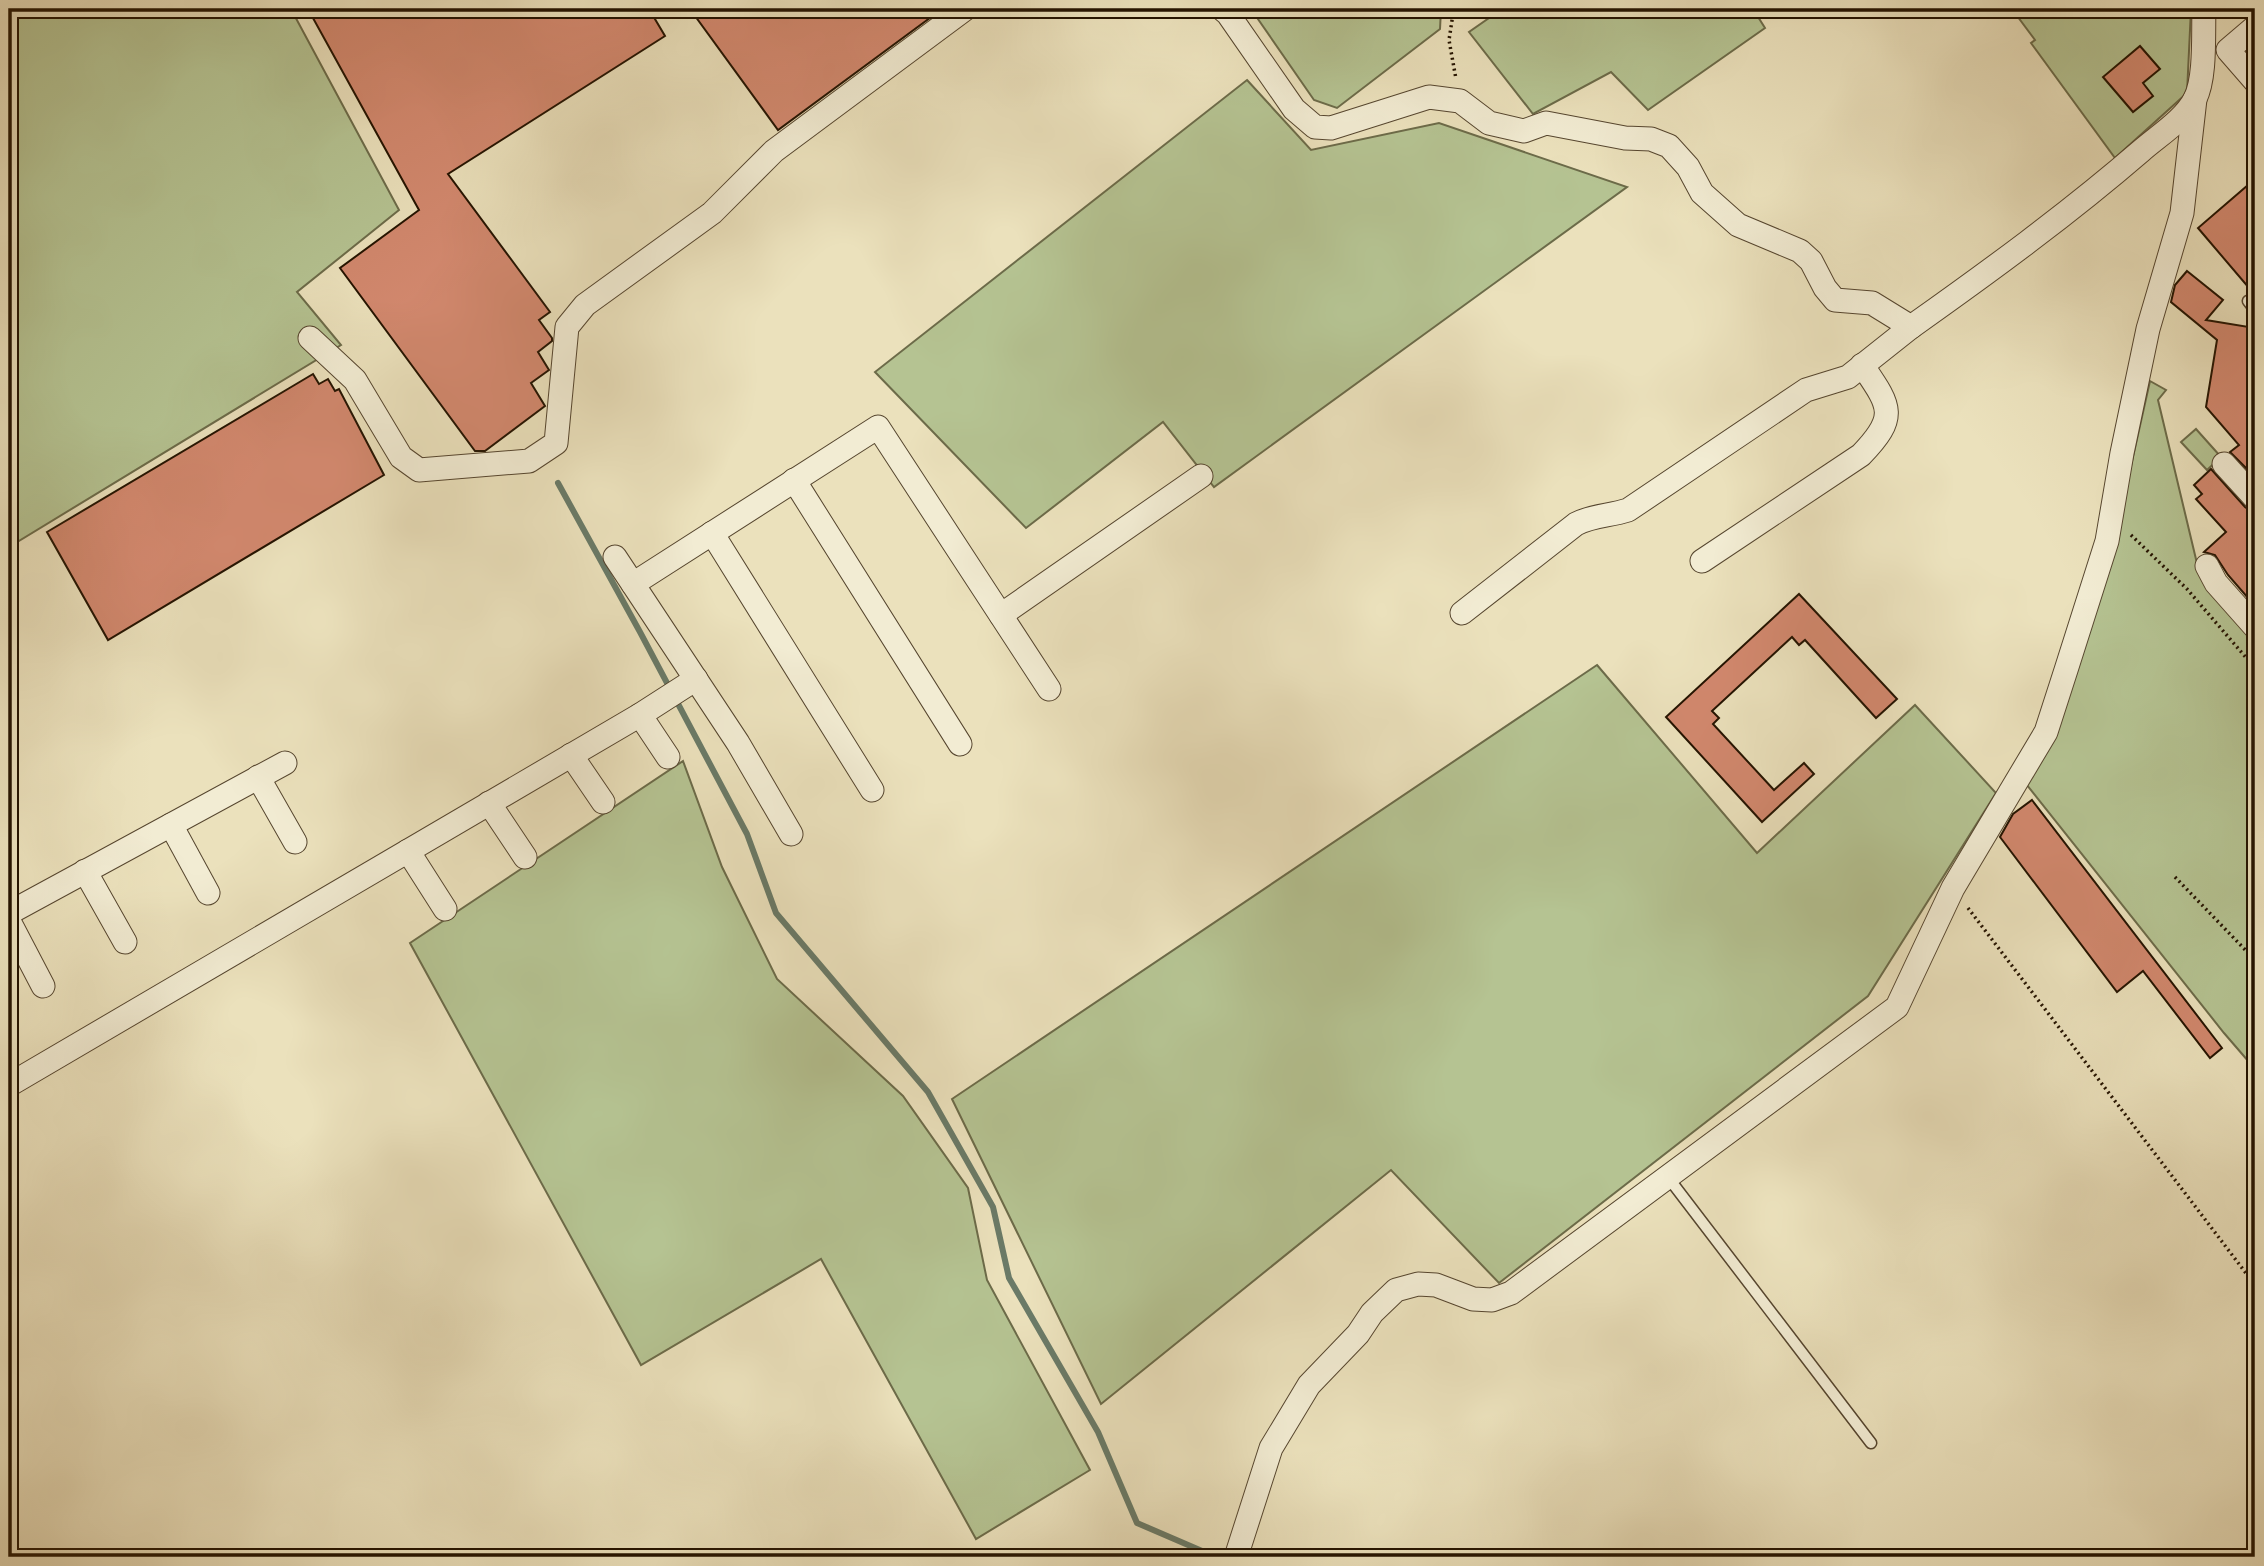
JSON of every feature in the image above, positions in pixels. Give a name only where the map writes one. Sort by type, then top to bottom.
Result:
[{"type":"street","points":[[310,338],[355,380],[401,457],[419,470],[529,461],[556,443],[567,327],[586,305],[712,213],[774,151],[965,9]]},
{"type":"street","points":[[1222,9],[1294,109],[1315,127],[1331,128],[1429,97],[1461,101],[1489,123],[1524,131],[1546,123],[1625,138],[1651,139],[1669,146],[1688,167],[1702,193],[1738,225],[1800,251],[1811,261],[1825,288],[1835,300],[1872,303],[1911,327]]},
{"type":"street","points":[[1236,1557],[1271,1448],[1309,1385],[1358,1334],[1372,1313],[1396,1290],[1418,1284],[1436,1285],[1473,1299],[1492,1300],[1511,1293],[1898,1006],[1953,888],[2046,732],[2107,541],[2148,328],[2182,213],[2195,99],[2200,80],[2204,9]]},
{"type":"street","points":[[2255,27],[2228,50],[2255,81]]},
{"type":"street","points":[[1462,613],[1576,524],[1591,516],[1628,510],[1806,390],[1848,377],[2097,189],[2182,115],[2195,99]]},
{"type":"street","points":[[1702,561],[1861,456],[1878,438],[1887,415],[1885,398],[1862,365]]},
{"type":"street","points":[[633,584],[878,427],[1049,689]]},
{"type":"street","points":[[2224,464],[2255,498]]},
{"type":"street","points":[[1001,615],[1201,475]]},
{"type":"street","points":[[794,480],[960,744]]},
{"type":"street","points":[[712,533],[872,790]]},
{"type":"street","points":[[615,557],[737,743],[791,834]]},
{"type":"street","points":[[2207,566],[2216,583],[2255,627]]},
{"type":"street","points":[[9,1085],[640,715],[696,679]]},
{"type":"street","points":[[640,715],[668,757]]},
{"type":"street","points":[[571,755],[603,802]]},
{"type":"street","points":[[9,913],[285,763]]},
{"type":"street","points":[[258,778],[295,842]]},
{"type":"street","points":[[489,803],[525,857]]},
{"type":"street","points":[[171,825],[208,893]]},
{"type":"street","points":[[408,851],[445,909]]},
{"type":"street","points":[[85,871],[125,942]]},
{"type":"street","points":[[9,921],[43,986]]},
{"type":"lane","points":[[1667,1176],[1871,1443]]},
{"type":"path","points":[[1452,9],[1449,40],[1461,101]]},
{"type":"path","points":[[2111,517],[2188,589],[2255,668]]},
{"type":"path","points":[[2175,877],[2255,960]]},
{"type":"path","points":[[1953,888],[2255,1285]]},
{"type":"green space","points":[[9,9],[291,9],[399,210],[297,292],[341,345],[9,547],[9,69],[16,64],[9,55]]},
{"type":"green space","points":[[1251,9],[1441,9],[1440,29],[1337,108],[1314,100]]},
{"type":"green space","points":[[1502,9],[1753,9],[1765,28],[1648,110],[1611,72],[1533,114],[1469,32]]},
{"type":"green space","points":[[2012,9],[2191,9],[2187,93],[2115,158],[2031,43],[2035,40]]},
{"type":"green space","points":[[1247,80],[1311,150],[1439,123],[1627,187],[1214,487],[1163,422],[1026,528],[875,372]]},
{"type":"green space","points":[[2150,381],[2166,390],[2158,400],[2200,576],[2255,636],[2255,1069],[2023,780],[2116,533]]},
{"type":"green space","points":[[2196,429],[2221,457],[2207,470],[2181,442]]},
{"type":"green space","points":[[1597,665],[1757,853],[1915,705],[1996,793],[1868,996],[1499,1283],[1391,1170],[1101,1404],[952,1099]]},
{"type":"green space","points":[[683,761],[722,867],[777,979],[903,1096],[968,1188],[987,1280],[1090,1470],[976,1539],[821,1259],[641,1365],[410,943]]},
{"type":"building","points":[[308,9],[649,9],[665,36],[448,174],[550,312],[539,320],[552,341],[538,352],[549,370],[531,383],[545,406],[485,451],[475,451],[340,268],[419,210]]},
{"type":"building","points":[[690,9],[942,9],[778,130]]},
{"type":"building","points":[[2140,46],[2160,69],[2143,83],[2153,96],[2133,112],[2103,77]]},
{"type":"building","points":[[2255,179],[2255,295],[2198,228]]},
{"type":"building","points":[[2187,271],[2223,300],[2206,320],[2255,328],[2255,371],[2251,392],[2255,397],[2255,477],[2230,452],[2239,445],[2206,407],[2217,340],[2171,302],[2175,285]]},
{"type":"building","points":[[313,374],[319,384],[328,379],[335,391],[339,389],[384,475],[108,640],[47,532]]},
{"type":"building","points":[[2211,469],[2245,507],[2255,514],[2255,606],[2228,575],[2215,555],[2204,552],[2226,532],[2196,499],[2202,494],[2194,485]]},
{"type":"building","points":[[1799,594],[1897,699],[1876,718],[1805,640],[1799,645],[1792,637],[1712,711],[1719,718],[1713,724],[1774,790],[1804,763],[1814,774],[1762,822],[1666,717]]},
{"type":"building","points":[[2032,800],[2222,1048],[2210,1058],[2143,971],[2117,992],[2000,837],[2013,814]]},
{"type":"waterway","points":[[558,483],[747,834],[776,913],[928,1092],[993,1207],[1009,1278],[1098,1432],[1137,1523],[1216,1557]]}]
